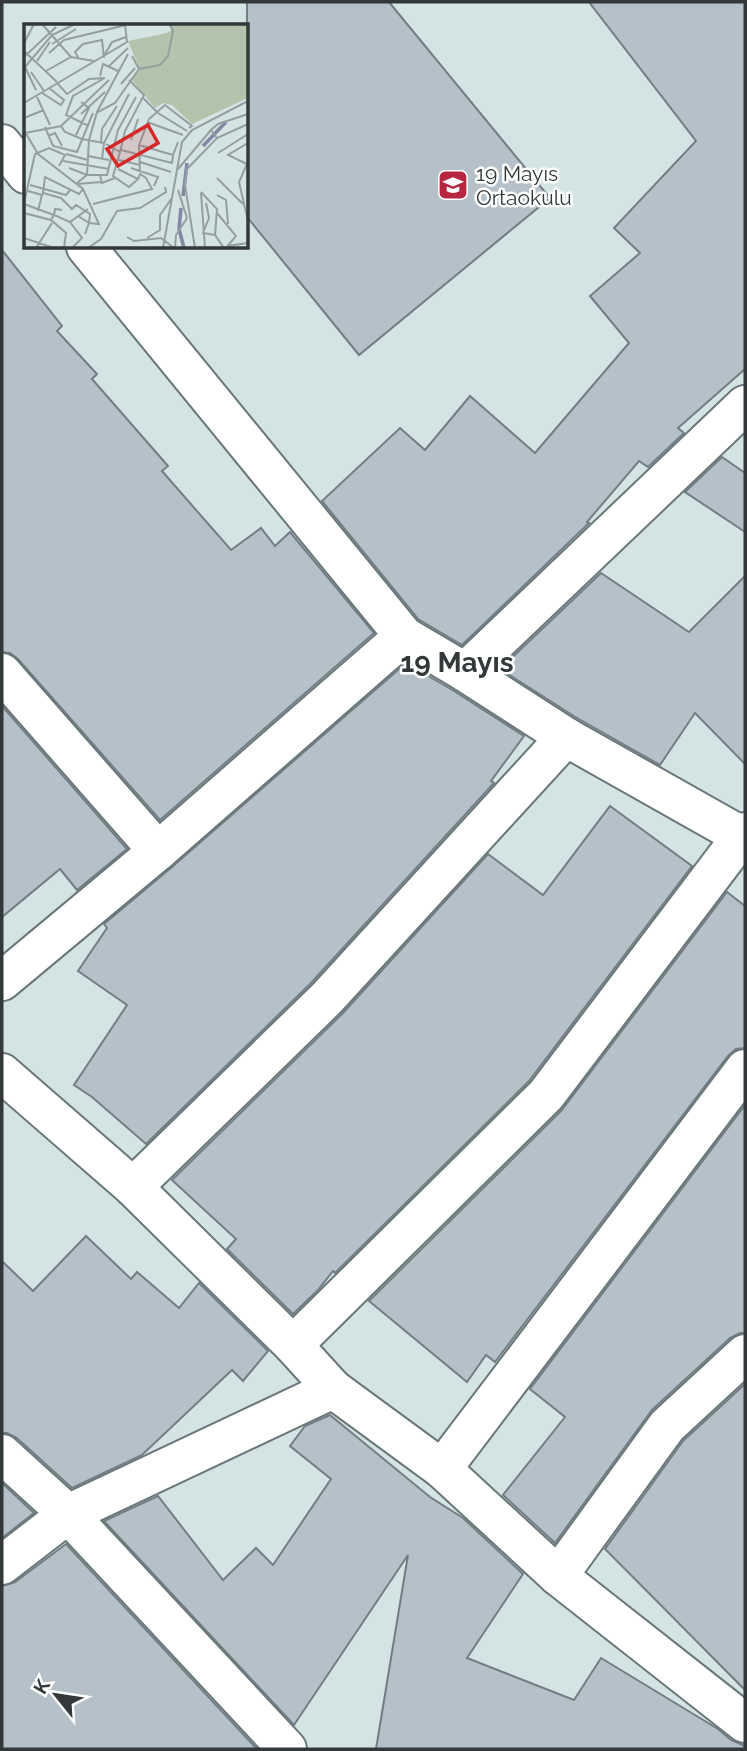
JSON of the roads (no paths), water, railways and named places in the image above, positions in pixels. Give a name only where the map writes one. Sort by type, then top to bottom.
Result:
[{"type":"street","points":[[2,144],[24,172]]},
{"type":"street","points":[[87,248],[404,636],[466,672],[566,737],[744,836],[546,1096],[293,1345]]},
{"type":"street","points":[[466,672],[745,405]]},
{"type":"street","points":[[2,981],[158,851],[404,636]]},
{"type":"street","points":[[2,673],[158,851]]},
{"type":"street","points":[[133,1186],[327,998],[566,737]]},
{"type":"street","points":[[442,1469],[745,1069]]},
{"type":"street","points":[[2,1073],[133,1186],[293,1345],[333,1389],[442,1469],[558,1576],[745,1723]]},
{"type":"street","points":[[558,1576],[667,1426],[745,1354]]},
{"type":"street","points":[[2,1565],[68,1514],[333,1389]]},
{"type":"street","points":[[2,1454],[68,1514],[287,1749]]},
{"type":"place","name":"19 Mayıs Ortaokulu","points":[[453,185]]},
{"type":"district","name":"19 Mayıs","points":[[457,662]]}]
